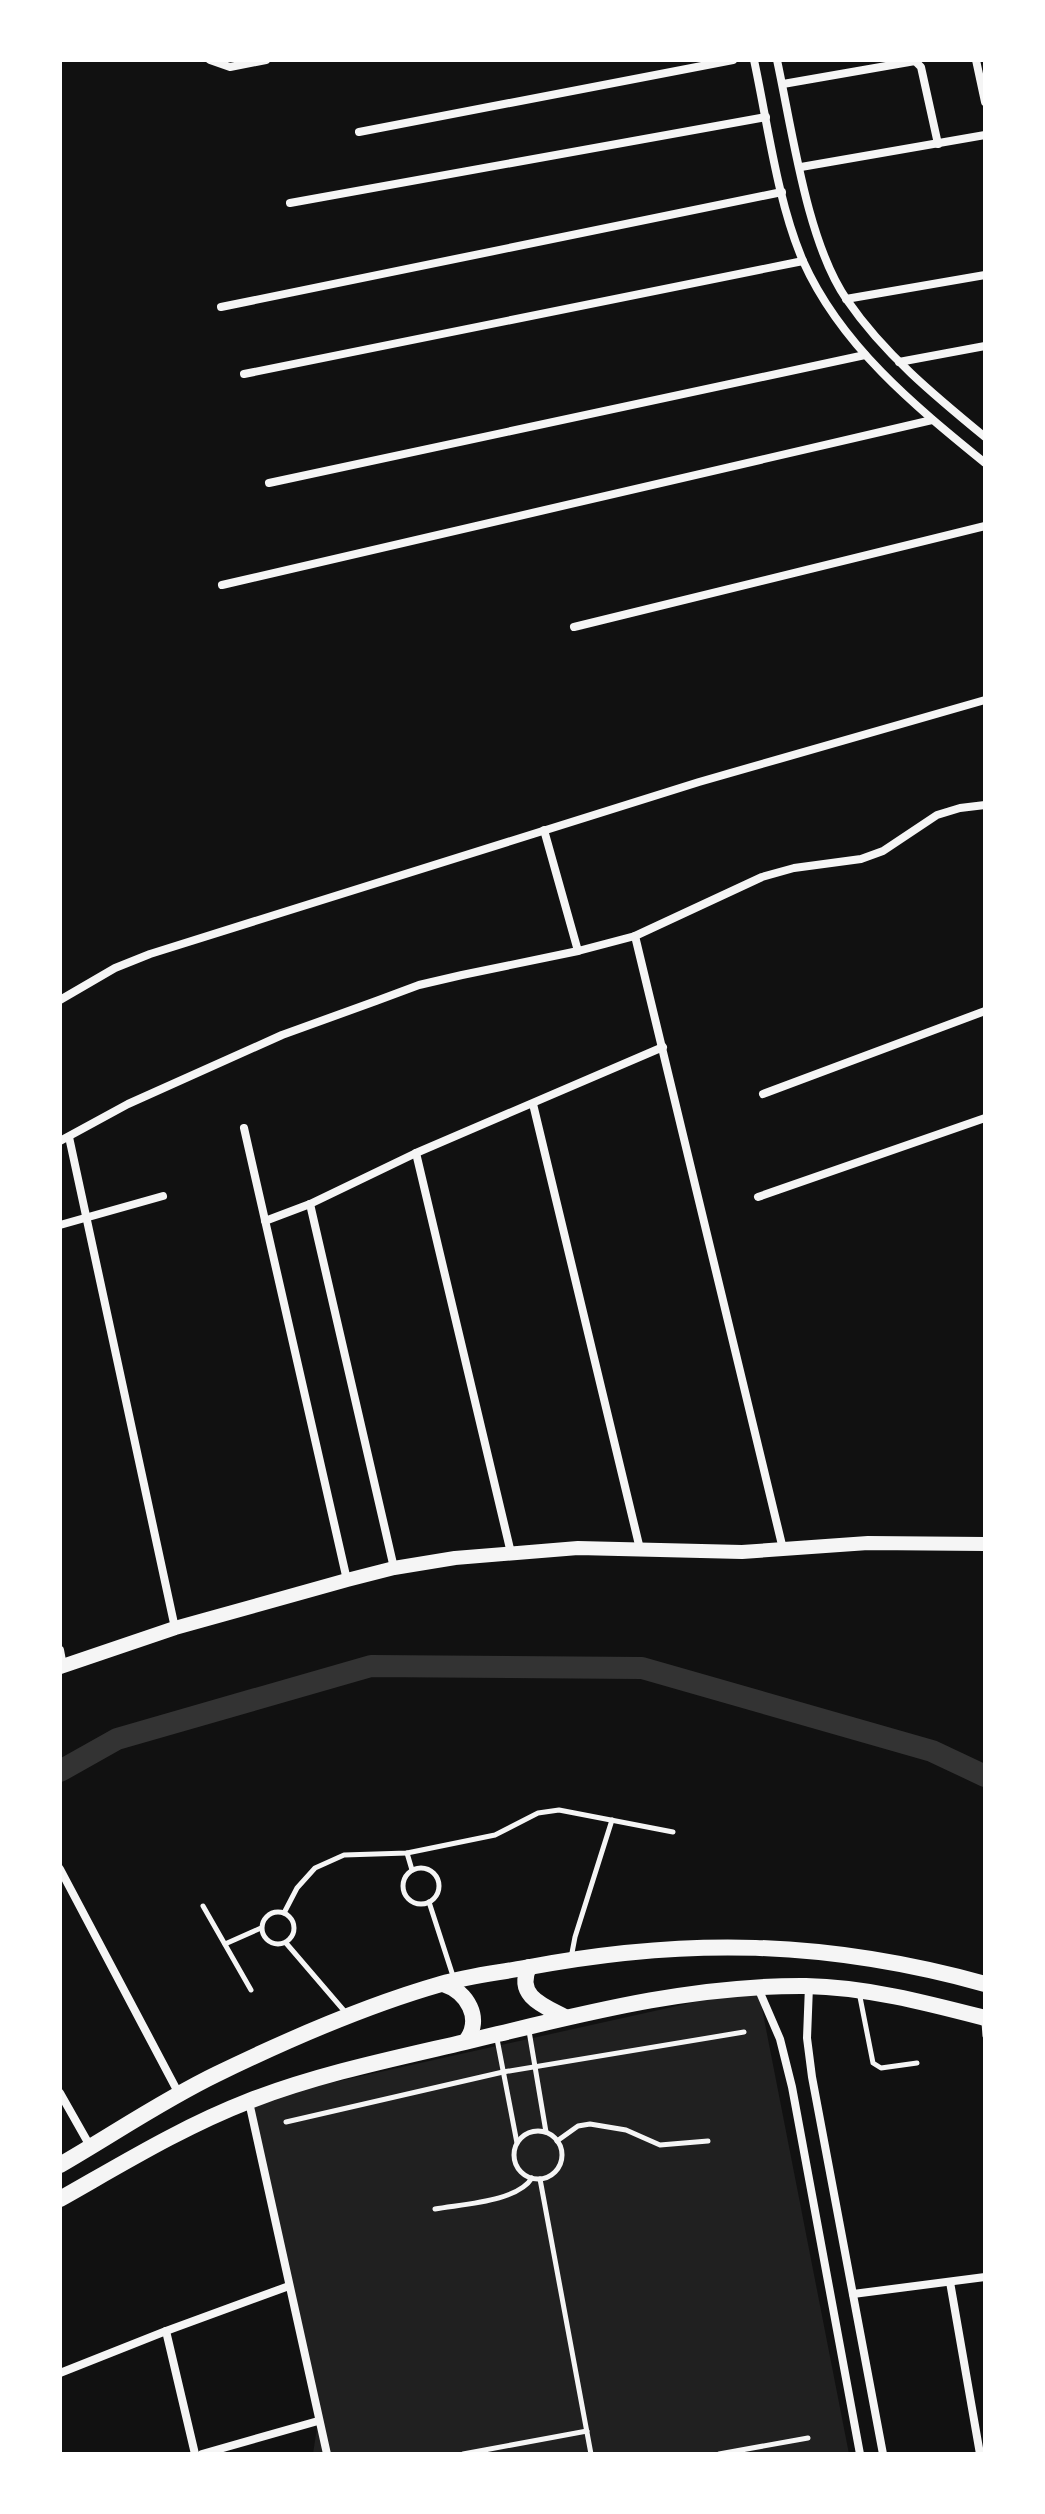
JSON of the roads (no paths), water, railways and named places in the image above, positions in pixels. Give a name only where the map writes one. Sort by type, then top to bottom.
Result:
[{"type":"main road","points":[[62,1667],[175,1628],[347,1580],[455,1558],[578,1548],[742,1552],[868,1543],[985,1544]]},
{"type":"main road","points":[[60,2165],[179,2094],[308,2032],[448,1982],[571,1959],[672,1948],[728,1946],[889,1961],[985,1984]]},
{"type":"main road","points":[[529,1967],[525,1981],[528,1994],[565,2017]]},
{"type":"main road","points":[[448,1982],[469,2002],[474,2023],[466,2041]]},
{"type":"main road","points":[[60,2199],[184,2129],[249,2101],[357,2066],[644,2000],[809,1986],[893,1996],[984,2018]]},
{"type":"street","points":[[210,60],[230,67],[266,60]]},
{"type":"street","points":[[359,132],[733,60]]},
{"type":"street","points":[[754,60],[782,192],[803,261],[830,308],[865,355],[932,420],[985,463]]},
{"type":"street","points":[[777,60],[818,237],[846,299],[899,362],[985,437]]},
{"type":"street","points":[[976,60],[985,102]]},
{"type":"street","points":[[783,84],[915,61],[921,67],[938,144]]},
{"type":"street","points":[[290,203],[766,117]]},
{"type":"street","points":[[801,167],[985,135]]},
{"type":"street","points":[[221,307],[782,192]]},
{"type":"street","points":[[244,374],[803,261]]},
{"type":"street","points":[[846,299],[985,275]]},
{"type":"street","points":[[899,362],[985,346]]},
{"type":"street","points":[[269,483],[865,355]]},
{"type":"street","points":[[222,585],[932,420]]},
{"type":"street","points":[[970,425],[985,422]]},
{"type":"street","points":[[574,627],[985,526]]},
{"type":"street","points":[[60,1000],[115,968],[150,954],[699,782],[985,700]]},
{"type":"street","points":[[175,1628],[86,1217],[65,1139],[128,1104],[282,1035],[419,985],[635,936],[762,877],[794,868],[861,859],[883,851],[937,815],[985,805]]},
{"type":"street","points":[[544,830],[578,951]]},
{"type":"street","points":[[635,936],[783,1549]]},
{"type":"street","points":[[763,1094],[985,1011]]},
{"type":"street","points":[[265,1221],[310,1204],[416,1153],[663,1047]]},
{"type":"street","points":[[533,1104],[640,1549]]},
{"type":"street","points":[[758,1197],[985,1118]]},
{"type":"street","points":[[244,1128],[347,1580]]},
{"type":"street","points":[[416,1153],[511,1553]]},
{"type":"street","points":[[60,1225],[163,1196]]},
{"type":"street","points":[[310,1204],[394,1568]]},
{"type":"street","points":[[60,1650],[62,1667]]},
{"type":"street","points":[[60,1869],[179,2094]]},
{"type":"street","points":[[809,1986],[809,2058],[883,2454]]},
{"type":"street","points":[[758,1988],[780,2039],[792,2087],[860,2454]]},
{"type":"street","points":[[60,2093],[91,2147]]},
{"type":"street","points":[[249,2101],[327,2454]]},
{"type":"street","points":[[853,2294],[985,2277]]},
{"type":"street","points":[[950,2282],[980,2454]]},
{"type":"street","points":[[60,2373],[289,2286]]},
{"type":"street","points":[[166,2331],[195,2454]]},
{"type":"street","points":[[202,2454],[318,2421]]},
{"type":"lane","points":[[284,1913],[297,1888],[315,1868],[344,1855],[407,1853],[495,1835],[538,1813],[552,1810],[673,1832]]},
{"type":"lane","points":[[571,1959],[612,1820]]},
{"type":"lane","points":[[407,1853],[412,1870]]},
{"type":"lane","points":[[425,1869],[436,1878],[438,1891],[429,1902],[415,1903],[405,1895],[404,1881],[412,1870],[425,1869]]},
{"type":"lane","points":[[429,1902],[448,1982]]},
{"type":"lane","points":[[203,1906],[251,1990]]},
{"type":"lane","points":[[272,1913],[284,1913],[293,1921],[294,1933],[286,1943],[273,1944],[263,1935],[263,1922],[272,1913]]},
{"type":"lane","points":[[225,1944],[261,1928]]},
{"type":"lane","points":[[286,1943],[349,2017]]},
{"type":"lane","points":[[858,1992],[873,2063],[881,2068],[917,2063]]},
{"type":"lane","points":[[984,2018],[985,2036]]},
{"type":"lane","points":[[496,2034],[517,2144],[515,2160],[518,2168],[532,2178],[540,2179],[558,2168],[562,2154],[557,2141],[546,2132],[528,2026]]},
{"type":"lane","points":[[286,2122],[503,2072],[744,2032]]},
{"type":"lane","points":[[557,2141],[578,2126],[590,2124],[626,2130],[660,2145],[708,2141]]},
{"type":"lane","points":[[517,2144],[529,2133],[546,2132]]},
{"type":"lane","points":[[435,2209],[518,2193],[532,2178]]},
{"type":"lane","points":[[540,2179],[591,2454]]},
{"type":"lane","points":[[463,2454],[587,2431]]},
{"type":"lane","points":[[719,2454],[808,2438]]},
{"type":"waterway","points":[[60,1771],[117,1739],[371,1666],[642,1668],[932,1751],[985,1776]]}]
